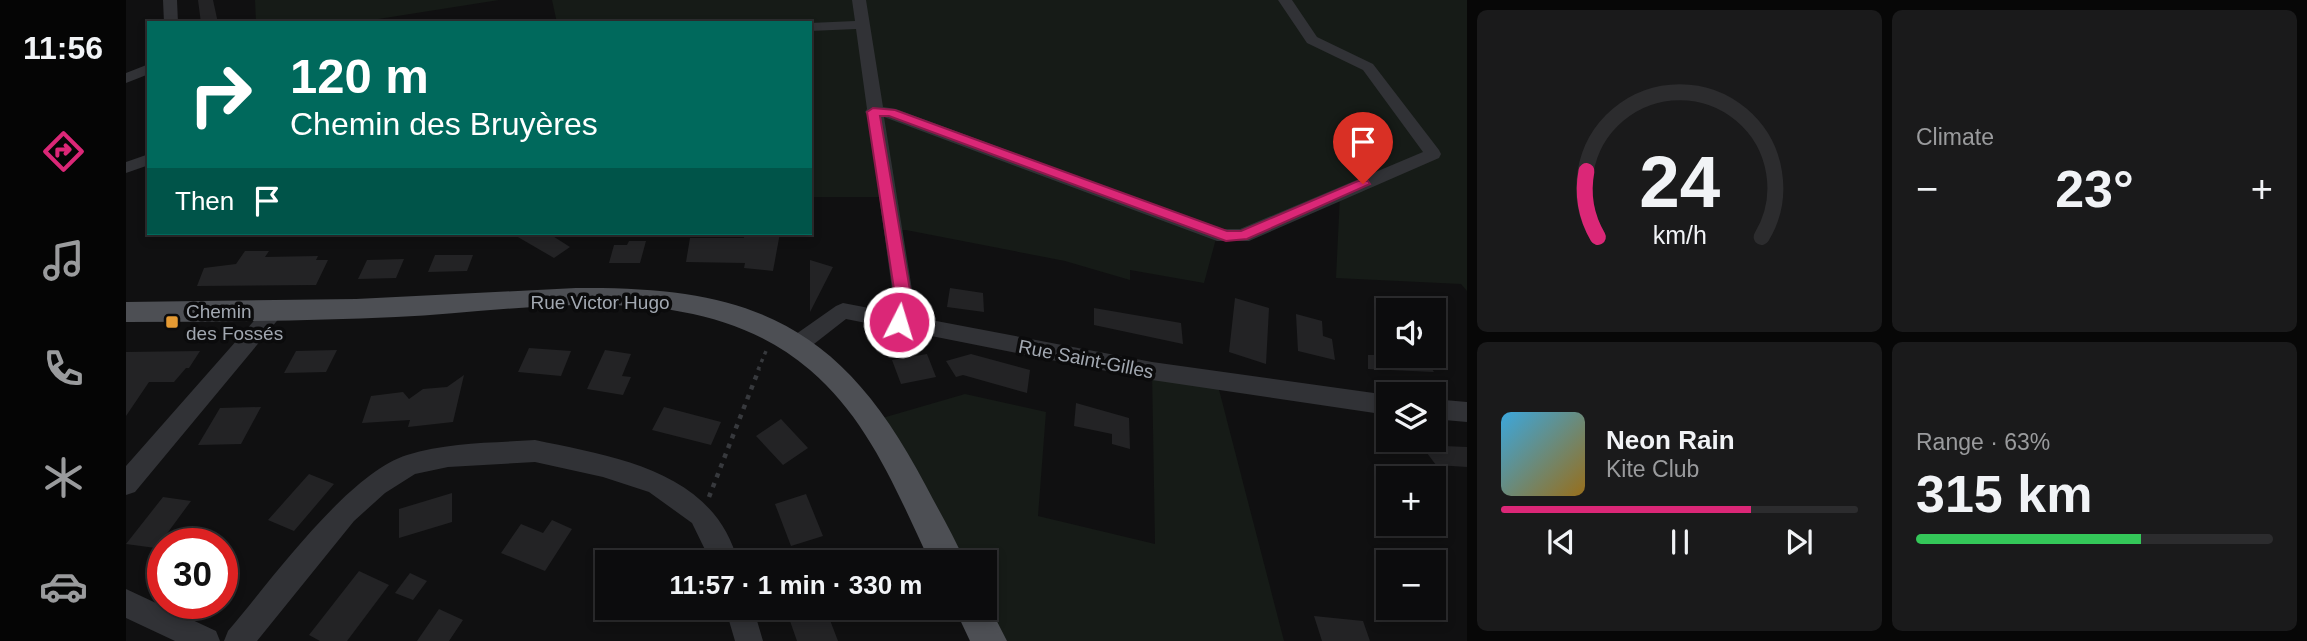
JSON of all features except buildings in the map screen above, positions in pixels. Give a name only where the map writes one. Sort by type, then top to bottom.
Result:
[{"type":"main road","name":"Rue Victor Hugo","points":[[126,312],[274,311],[627,299],[673,300],[718,309],[774,330],[833,374],[872,421],[942,550]]},
{"type":"main road","points":[[978,620],[989,641]]},
{"type":"street","points":[[170,0],[171,21]]},
{"type":"street","points":[[859,0],[873,112],[903,296],[899,322]]},
{"type":"street","points":[[873,112],[890,113],[1217,235],[1242,236],[1433,154],[1368,67],[1312,40],[1284,0]]},
{"type":"street","points":[[812,27],[861,25]]},
{"type":"street","points":[[126,78],[147,69]]},
{"type":"street","points":[[126,168],[147,160]]},
{"type":"street","points":[[126,484],[274,311]]},
{"type":"street","name":"Rue Saint-Gilles","points":[[797,345],[843,311],[1152,371],[1376,403]]},
{"type":"street","points":[[1446,410],[1467,412]]},
{"type":"street","points":[[238,641],[345,513],[376,485],[409,466],[449,456],[535,451],[603,466],[657,483],[701,515],[722,550]]},
{"type":"street","points":[[126,603],[206,641]]},
{"type":"street","points":[[742,620],[749,641]]},
{"type":"path","points":[[701,515],[774,330]]},
{"type":"shaded area","points":[[255,0],[499,0],[366,21],[256,21]]},
{"type":"shaded area","points":[[552,0],[1467,0],[1467,291],[1461,284],[1336,278],[1340,195],[1242,236],[1217,235],[1204,283],[1130,270],[1130,280],[1065,261],[906,230],[892,230],[887,197],[812,197],[812,21],[557,21]]},
{"type":"shaded area","points":[[1152,371],[1217,382],[1284,641],[989,641],[988,620],[997,620],[997,550],[942,550],[872,421],[965,394],[1046,412],[1038,516],[1155,544]]},
{"type":"place","name":"Chemin des Fossés","points":[[172,322]]},
{"type":"route","points":[[899,322],[903,296],[873,112],[890,113],[1217,235],[1242,236],[1363,184]]}]
